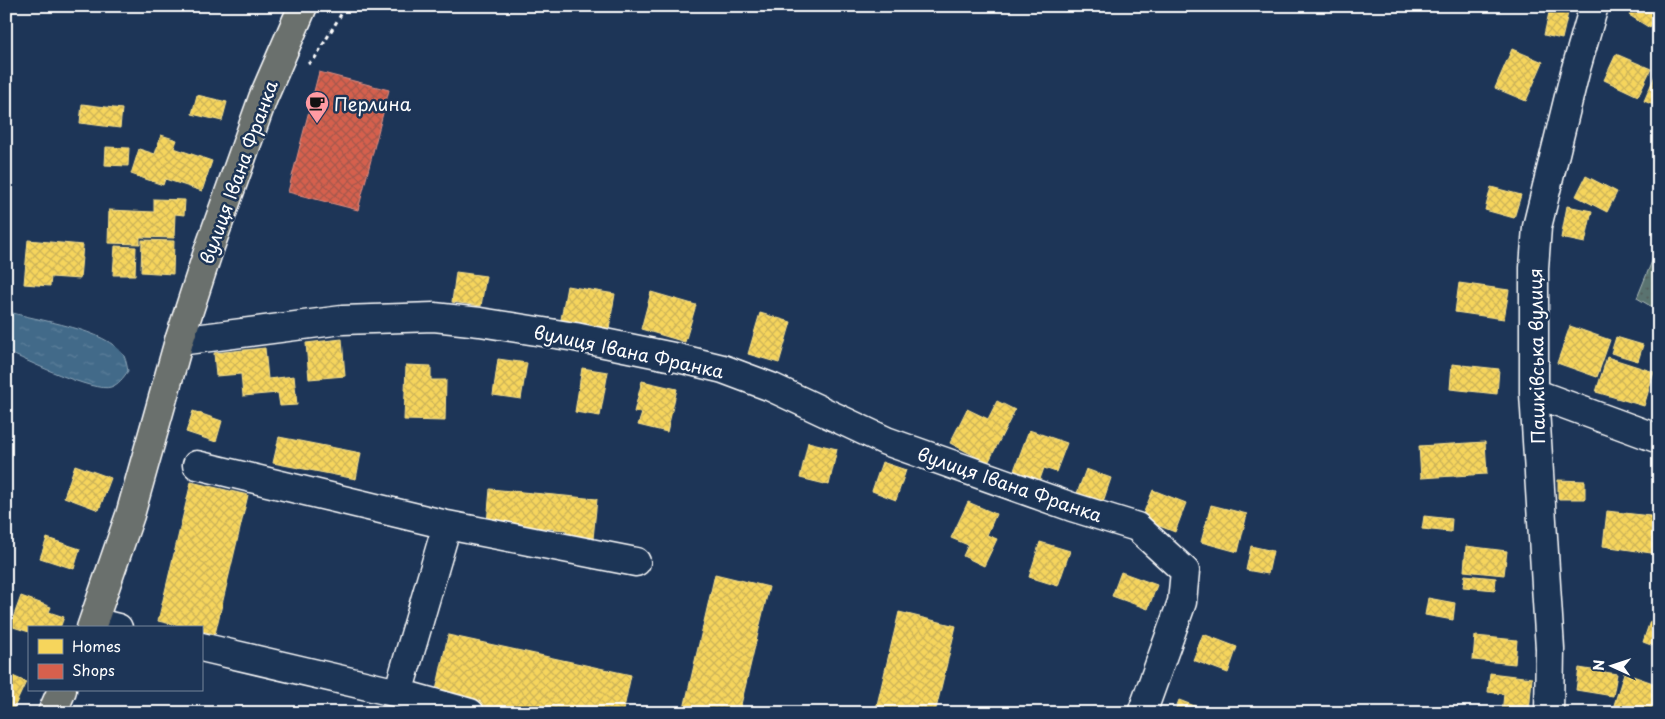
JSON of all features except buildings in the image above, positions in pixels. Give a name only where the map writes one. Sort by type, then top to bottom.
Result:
[{"type":"main road","name":"вулиця Івана Франка","points":[[101,626],[179,341],[208,252],[263,98],[303,6]]},
{"type":"main road","points":[[52,713],[61,692]]},
{"type":"street","name":"Пашківська вулиця","points":[[1548,713],[1550,649],[1534,393],[1534,268],[1537,227],[1575,72],[1594,6]]},
{"type":"street","name":"вулиця Івана Франка","points":[[179,341],[342,320],[434,316],[574,337],[723,369],[771,387],[886,441],[1072,507],[1137,527],[1185,571],[1182,602],[1142,713]]},
{"type":"street","points":[[1534,393],[1659,439]]},
{"type":"street","points":[[197,465],[447,525],[636,562]]},
{"type":"street","points":[[398,693],[447,525]]},
{"type":"street","points":[[202,648],[398,693],[470,713]]},
{"type":"green space","points":[[1659,244],[1659,311],[1637,298]]},
{"type":"water","points":[[6,311],[70,327],[103,339],[115,346],[124,356],[128,371],[116,384],[111,387],[102,388],[59,375],[6,351]]},
{"type":"place","name":"Перлина","points":[[317,124]]}]
